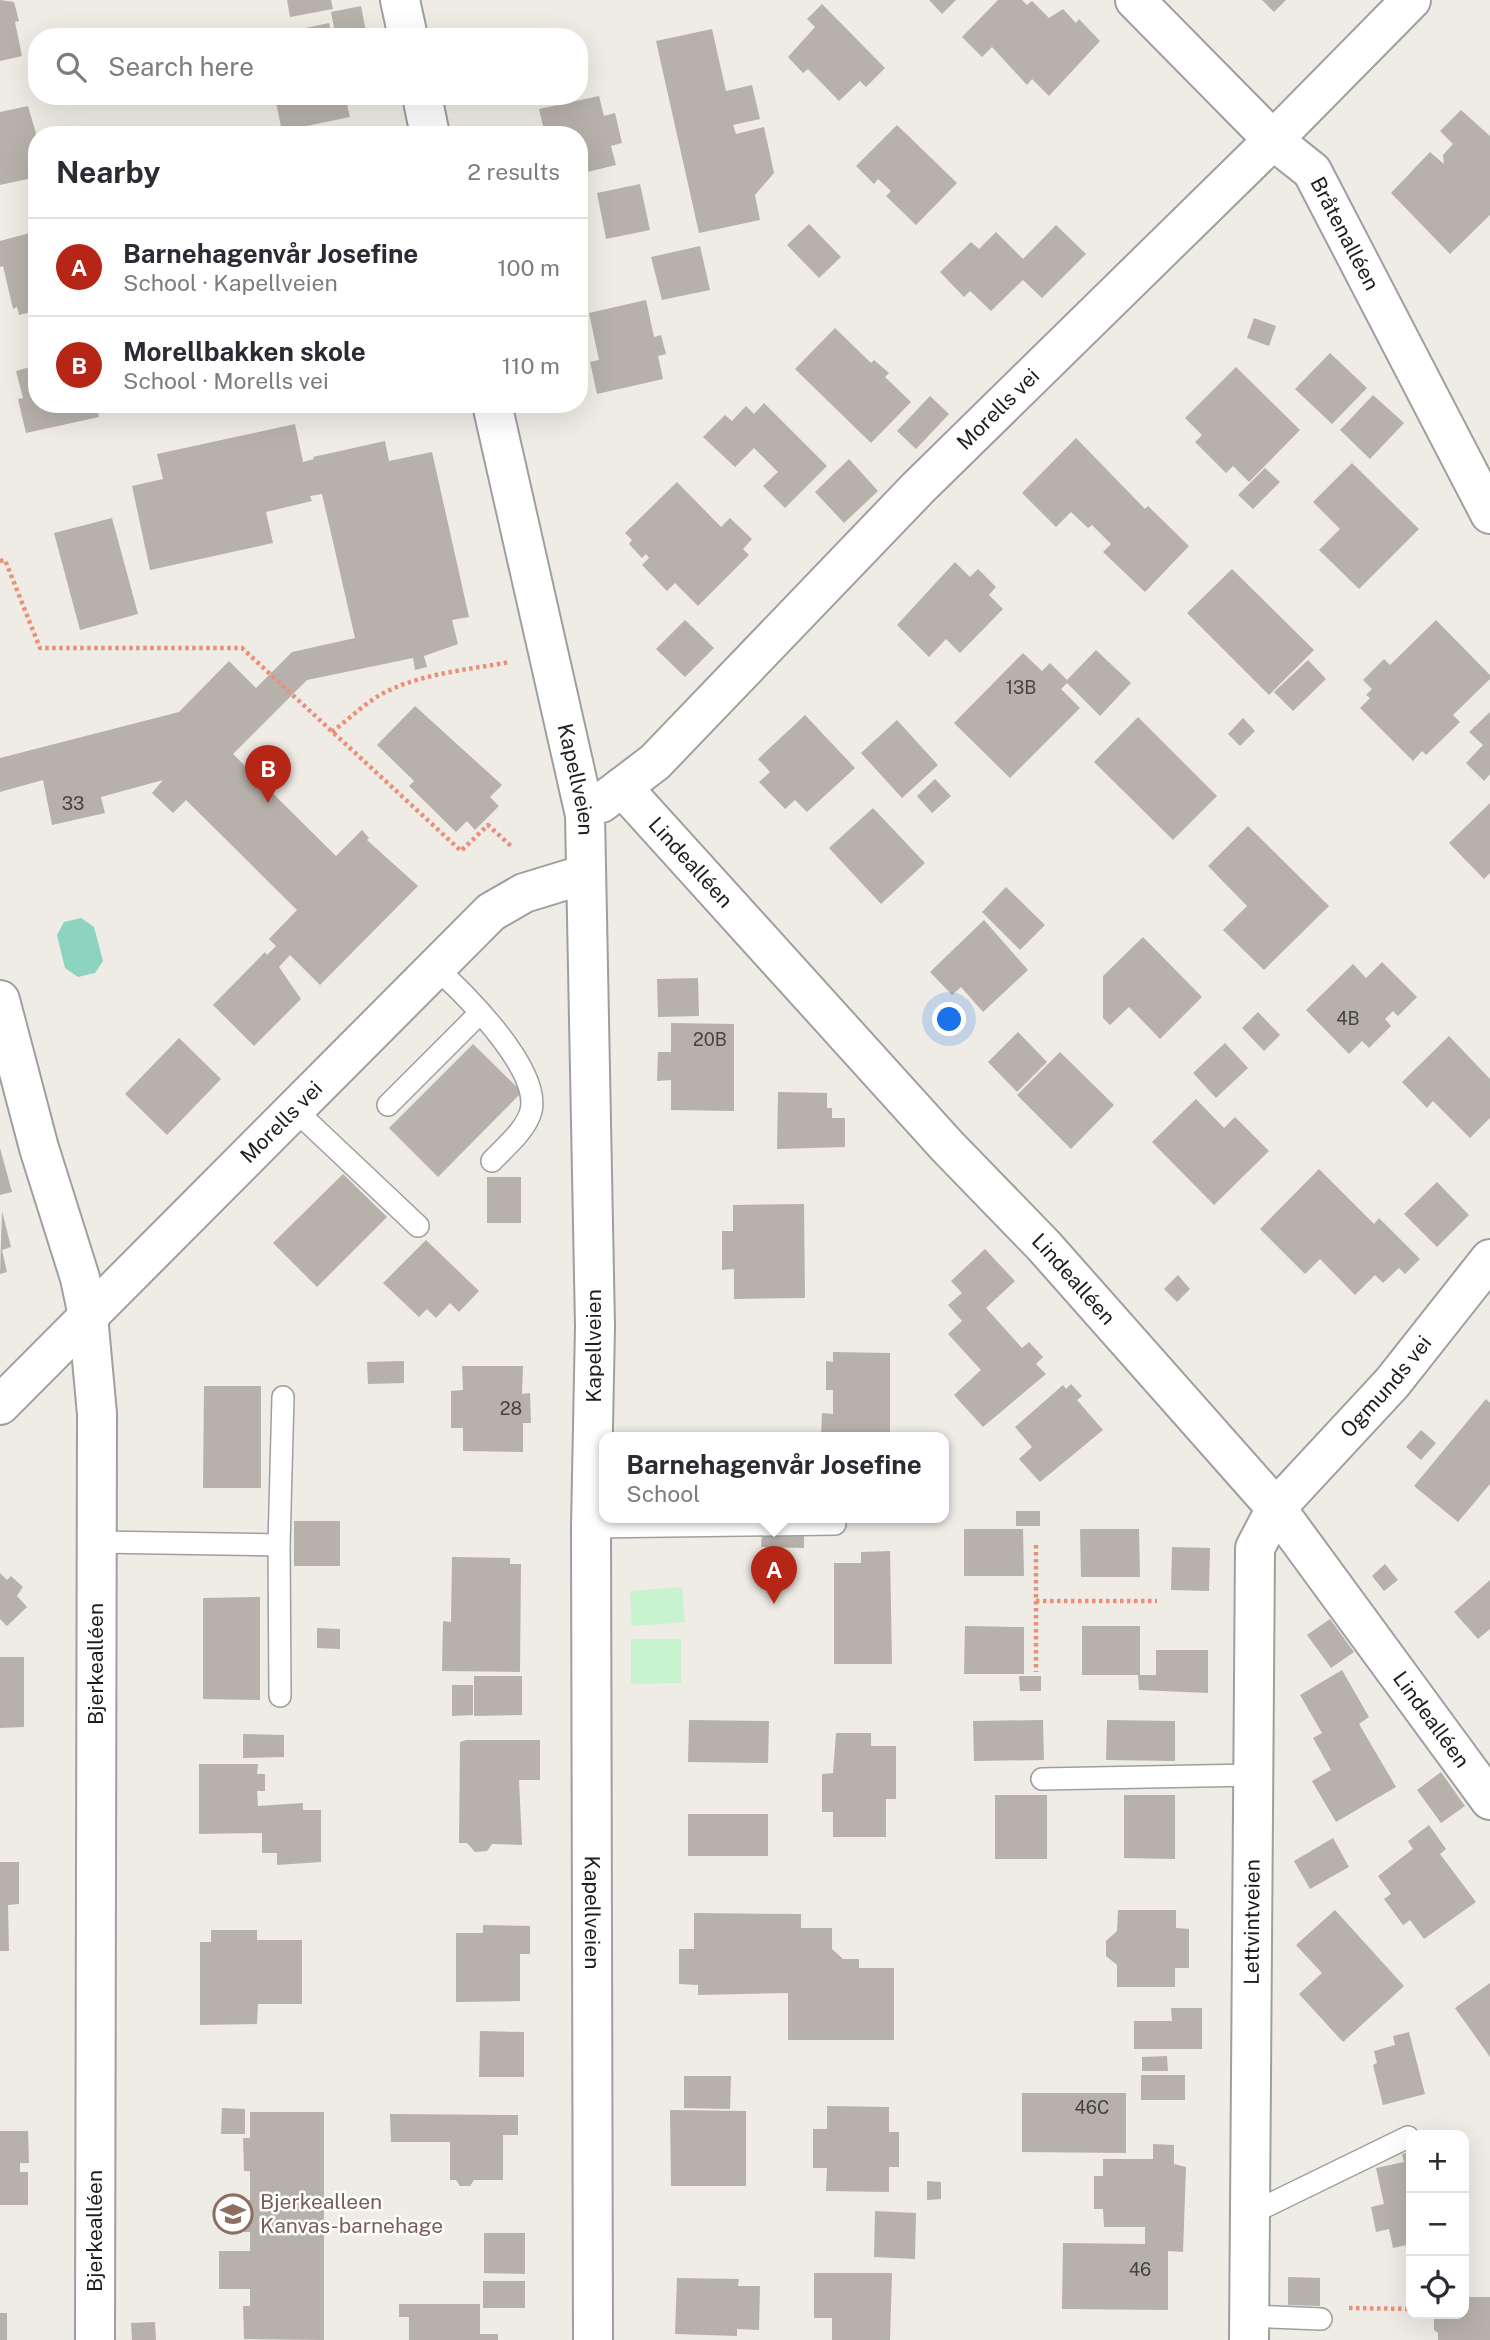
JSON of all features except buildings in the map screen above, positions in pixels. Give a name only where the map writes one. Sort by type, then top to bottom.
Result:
[{"type":"street","points":[[400,0],[406,28]]},
{"type":"street","name":"Bråtenalléen","points":[[1135,0],[1273,140],[1312,171],[1490,514]]},
{"type":"street","name":"Morells vei","points":[[586,815],[655,762],[918,488],[1273,140],[1411,0]]},
{"type":"street","points":[[424,105],[428,126]]},
{"type":"street","name":"Kapellveien","points":[[494,413],[586,815],[595,1326],[591,1527],[593,2340]]},
{"type":"street","name":"Lindealléen","points":[[622,787],[947,1146],[1044,1246],[1276,1508],[1490,1800]]},
{"type":"street","name":"Morells vei","points":[[0,1405],[491,912],[524,893],[586,874]]},
{"type":"street","name":"Bjerkealléen","points":[[0,1000],[88,1316],[97,1414],[95,2340]]},
{"type":"street","name":"Ogmunds vei","points":[[1276,1508],[1392,1384],[1490,1259]]},
{"type":"street","name":"Lettvintveien","points":[[1249,2328],[1253,1562],[1255,1548],[1276,1508]]},
{"type":"lane","points":[[435,967],[462,991],[517,1062],[532,1098],[524,1125],[492,1161]]},
{"type":"lane","points":[[388,1105],[480,1013]]},
{"type":"lane","points":[[294,1109],[418,1226]]},
{"type":"lane","points":[[280,1696],[279,1545],[283,1397]]},
{"type":"lane","points":[[591,1527],[835,1524]]},
{"type":"lane","points":[[97,1542],[279,1545]]},
{"type":"lane","points":[[1042,1779],[1252,1775]]},
{"type":"lane","points":[[1250,2214],[1406,2138]]},
{"type":"lane","points":[[1249,2328],[1321,2319]]},
{"type":"path","points":[[0,561],[5,560],[40,648],[242,648],[461,851],[488,825],[511,846]]},
{"type":"path","points":[[332,732],[375,698],[397,688],[430,677],[518,660]]},
{"type":"path","points":[[1036,1545],[1036,1672]]},
{"type":"path","points":[[1036,1601],[1157,1601]]},
{"type":"path","points":[[1345,2308],[1406,2309]]},
{"type":"green space","points":[[81,918],[94,927],[103,961],[95,973],[78,977],[65,968],[57,935],[64,922]]},
{"type":"green space","points":[[682,1587],[685,1622],[632,1626],[630,1591]]},
{"type":"green space","points":[[631,1639],[681,1639],[681,1683],[631,1684]]},
{"type":"place","name":"Morellbakken skole","points":[[268,803]]},
{"type":"place","name":"Barnehagenvår Josefine","points":[[774,1604]]},
{"type":"place","name":"Bjerkealleen Kanvas-barnehage","points":[[233,2214]]}]
